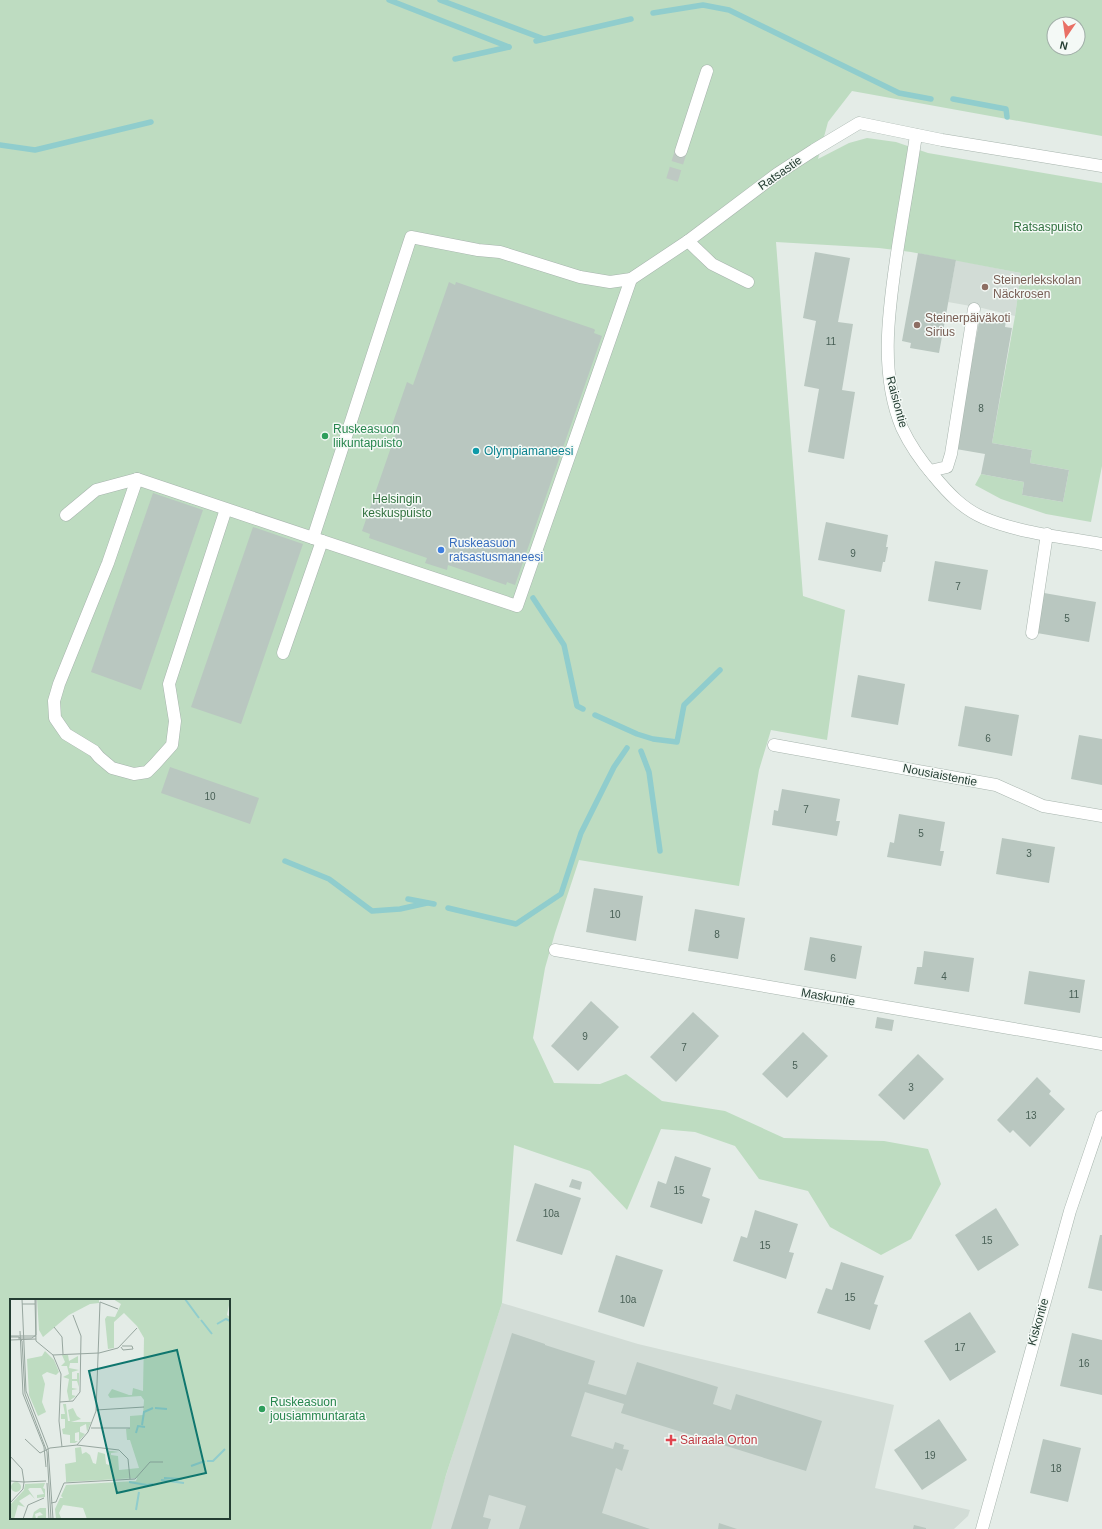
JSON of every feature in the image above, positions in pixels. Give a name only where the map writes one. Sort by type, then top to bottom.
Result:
[{"type":"street","points":[[681,151],[707,71]]},
{"type":"street","name":"Ratsastie","points":[[317,539],[411,237],[478,250],[500,252],[580,277],[610,282],[631,279],[688,240],[801,158],[859,123],[916,135],[1102,166]]},
{"type":"street","name":"Raisiontie","points":[[916,135],[891,289],[887,348],[888,372],[902,427],[914,450],[930,472],[955,499],[983,518],[1008,527],[1102,544]]},
{"type":"street","points":[[688,240],[712,264],[748,282]]},
{"type":"street","points":[[66,515],[96,490],[137,479],[517,606],[631,279]]},
{"type":"street","points":[[930,472],[947,467],[951,454],[974,309]]},
{"type":"street","points":[[137,479],[108,564],[59,684],[54,701],[55,718],[66,734],[94,751],[112,768],[134,774],[147,772],[172,745],[176,721],[169,684],[226,509]]},
{"type":"street","points":[[1032,633],[1047,534]]},
{"type":"street","points":[[283,653],[317,539]]},
{"type":"street","name":"Nousiaistentie","points":[[774,745],[996,785],[1043,806],[1102,816]]},
{"type":"street","name":"Maskuntie","points":[[555,950],[1102,1044]]},
{"type":"street","name":"Kiskontie","points":[[982,1529],[1070,1211],[1102,1117]]},
{"type":"shaded area","name":"Steinerlekskolan Näckrosen","points":[[956,260],[1021,273],[1015,316],[948,302]]},
{"type":"shaded area","name":"Sairaala Orton","points":[[502,1303],[638,1344],[894,1405],[875,1488],[970,1510],[968,1516],[954,1529],[429,1529]]},
{"type":"green space","name":"Helsingin keskuspuisto","points":[[0,0],[1102,0],[1102,136],[852,91],[828,122],[818,159],[849,143],[867,138],[896,142],[928,153],[1102,183],[1102,466],[1091,522],[1046,514],[1001,499],[975,485],[981,474],[1024,482],[1022,495],[1063,502],[1069,470],[1030,463],[1032,450],[992,443],[1015,316],[1021,273],[911,252],[879,248],[776,242],[803,596],[845,610],[827,740],[771,730],[759,770],[739,886],[579,860],[545,968],[533,1038],[554,1083],[600,1084],[626,1074],[662,1101],[725,1111],[784,1138],[884,1141],[928,1149],[941,1184],[911,1239],[881,1255],[830,1227],[808,1191],[759,1179],[735,1146],[695,1132],[661,1129],[627,1210],[590,1171],[514,1145],[502,1303],[446,1475],[431,1529],[0,1529]]},
{"type":"building","points":[[815,252],[850,258],[838,322],[853,324],[842,390],[855,392],[844,459],[808,452],[819,389],[804,386],[816,321],[803,318]]},
{"type":"building","points":[[918,253],[956,260],[939,353],[910,348],[911,343],[902,341]]},
{"type":"building","name":"Olympiamaneesi","points":[[449,282],[455,285],[456,282],[594,329],[594,333],[602,336],[515,585],[507,582],[506,585],[448,565],[447,570],[425,563],[427,558],[369,538],[370,534],[362,531],[397,430],[391,428],[407,382],[413,385]]},
{"type":"building","points":[[980,316],[1006,321],[1005,327],[1012,328],[992,443],[1032,450],[1030,463],[1069,470],[1063,502],[1022,495],[1024,482],[981,474],[985,454],[956,449]]},
{"type":"building","points":[[153,493],[203,510],[141,690],[91,672]]},
{"type":"building","points":[[826,522],[888,535],[886,547],[888,547],[881,572],[818,560]]},
{"type":"building","points":[[253,527],[303,544],[241,724],[191,707]]},
{"type":"building","points":[[935,561],[988,570],[981,610],[928,601]]},
{"type":"building","points":[[1044,593],[1096,602],[1089,642],[1037,633]]},
{"type":"building","points":[[858,675],[905,684],[898,725],[851,717]]},
{"type":"building","points":[[965,706],[1019,715],[1012,756],[958,746]]},
{"type":"building","points":[[1079,735],[1102,739],[1102,785],[1071,779]]},
{"type":"building","points":[[170,767],[259,798],[250,824],[161,793]]},
{"type":"building","points":[[782,789],[840,799],[836,821],[840,821],[837,836],[772,825],[774,810],[778,811]]},
{"type":"building","points":[[899,814],[945,822],[940,851],[944,851],[941,866],[887,857],[890,842],[894,843]]},
{"type":"building","points":[[1002,838],[1055,847],[1049,883],[996,874]]},
{"type":"building","points":[[594,888],[643,896],[636,941],[586,932]]},
{"type":"building","points":[[695,909],[745,918],[738,959],[688,951]]},
{"type":"building","points":[[810,937],[862,946],[856,979],[804,970]]},
{"type":"building","points":[[924,951],[974,958],[969,992],[914,984],[917,967],[922,967]]},
{"type":"building","points":[[1029,971],[1085,980],[1080,1013],[1024,1004]]},
{"type":"building","points":[[591,1001],[619,1027],[578,1071],[551,1046]]},
{"type":"building","points":[[693,1012],[719,1036],[676,1082],[650,1057]]},
{"type":"building","points":[[877,1017],[894,1020],[892,1031],[875,1028]]},
{"type":"building","points":[[803,1032],[828,1056],[787,1098],[762,1074]]},
{"type":"building","points":[[918,1054],[944,1079],[904,1120],[878,1095]]},
{"type":"building","points":[[1037,1077],[1051,1091],[1049,1094],[1065,1109],[1030,1147],[1013,1130],[1010,1133],[997,1120]]},
{"type":"building","points":[[675,1156],[711,1168],[702,1196],[710,1199],[702,1224],[650,1207],[658,1181],[666,1184]]},
{"type":"building","points":[[572,1179],[582,1182],[580,1190],[569,1187]]},
{"type":"building","points":[[535,1183],[581,1198],[562,1255],[516,1241]]},
{"type":"building","points":[[996,1208],[1019,1245],[978,1271],[955,1235]]},
{"type":"building","points":[[755,1210],[798,1224],[789,1252],[794,1253],[786,1279],[733,1261],[741,1236],[747,1238]]},
{"type":"building","points":[[1100,1235],[1102,1235],[1102,1291],[1088,1288]]},
{"type":"building","points":[[616,1255],[663,1270],[644,1327],[598,1312]]},
{"type":"building","points":[[841,1262],[884,1276],[874,1304],[878,1305],[870,1330],[817,1313],[826,1288],[832,1290]]},
{"type":"building","points":[[970,1312],[996,1352],[950,1381],[924,1341]]},
{"type":"building","points":[[512,1333],[595,1361],[588,1384],[626,1395],[637,1362],[718,1387],[713,1404],[731,1410],[736,1394],[822,1421],[806,1471],[621,1413],[624,1404],[585,1392],[571,1436],[613,1449],[615,1442],[624,1445],[623,1449],[629,1450],[622,1471],[616,1468],[602,1513],[650,1529],[519,1529],[526,1506],[489,1495],[483,1517],[491,1519],[488,1529],[451,1529]]},
{"type":"building","points":[[1072,1333],[1102,1340],[1102,1395],[1060,1386]]},
{"type":"building","points":[[939,1419],[967,1460],[922,1490],[894,1450]]},
{"type":"building","points":[[1043,1439],[1081,1448],[1068,1502],[1030,1493]]},
{"type":"building","points":[[719,1523],[737,1529],[718,1529]]},
{"type":"building","points":[[914,1525],[926,1528],[926,1529],[913,1529]]},
{"type":"waterway","points":[[389,0],[509,47]]},
{"type":"waterway","points":[[440,0],[544,39]]},
{"type":"waterway","points":[[653,13],[703,5],[729,10],[899,93],[931,99]]},
{"type":"waterway","points":[[536,41],[631,19]]},
{"type":"waterway","points":[[455,59],[509,47]]},
{"type":"waterway","points":[[953,99],[1006,109],[1007,117]]},
{"type":"waterway","points":[[0,145],[35,150],[151,122]]},
{"type":"waterway","points":[[533,598],[564,645],[577,706],[583,709]]},
{"type":"waterway","points":[[595,715],[637,734],[653,739],[677,742],[684,705],[720,670]]},
{"type":"waterway","points":[[448,908],[516,924],[561,894],[581,833],[614,767],[627,748]]},
{"type":"waterway","points":[[641,751],[649,772],[660,851]]},
{"type":"waterway","points":[[285,861],[329,879],[372,911],[400,909],[427,903]]},
{"type":"waterway","points":[[408,899],[434,904]]},
{"type":"tunnel","points":[[672,180],[681,151]]},
{"type":"place","name":"Steinerlekskolan Näckrosen","points":[[985,287]]},
{"type":"place","name":"Steinerpäiväkoti Sirius","points":[[917,325]]},
{"type":"place","name":"Ruskeasuon liikuntapuisto","points":[[325,436]]},
{"type":"place","name":"Olympiamaneesi","points":[[476,451]]},
{"type":"place","name":"Ruskeasuon ratsastusmaneesi","points":[[441,550]]},
{"type":"place","name":"Ruskeasuon jousiammuntarata","points":[[262,1409]]},
{"type":"place","name":"Sairaala Orton","points":[[671,1440]]},
{"type":"park label","name":"Ratsaspuisto","points":[[1048,227]]}]
